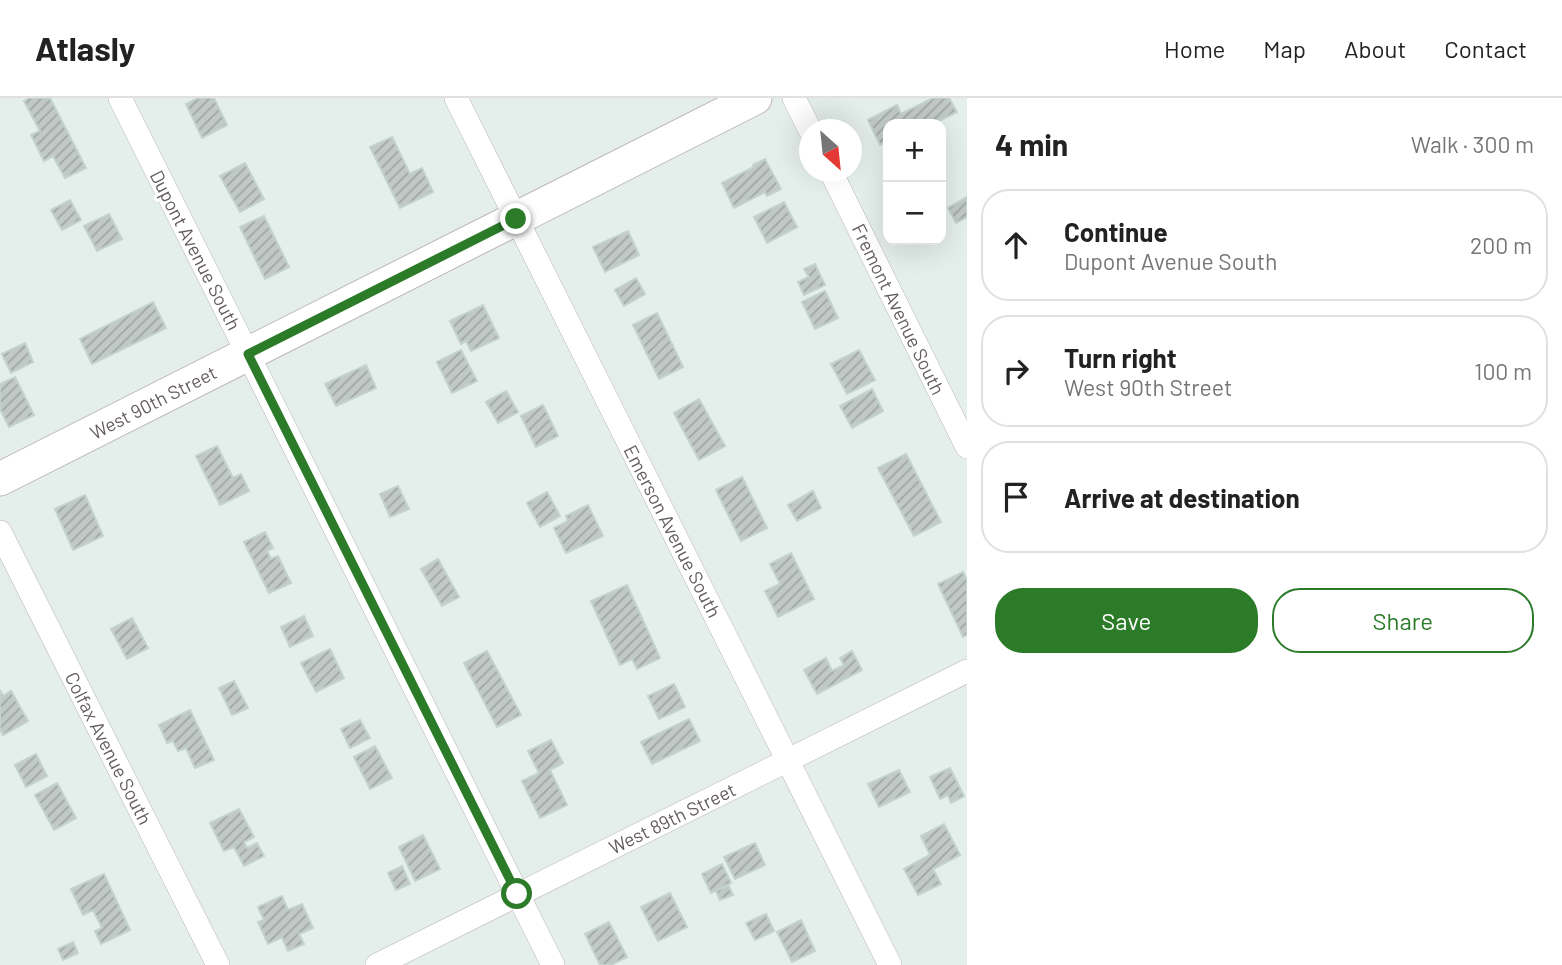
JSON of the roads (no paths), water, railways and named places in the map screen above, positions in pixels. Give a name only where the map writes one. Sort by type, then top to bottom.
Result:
[{"type":"street","name":"Dupont Avenue South","points":[[120,98],[553,965]]},
{"type":"street","name":"Emerson Avenue South","points":[[456,98],[890,965]]},
{"type":"street","name":"West 90th Street","points":[[0,479],[755,98]]},
{"type":"street","points":[[794,98],[804,119]]},
{"type":"street","name":"Fremont Avenue South","points":[[836,182],[967,447]]},
{"type":"street","name":"Colfax Avenue South","points":[[0,532],[218,965]]},
{"type":"street","name":"West 89th Street","points":[[377,965],[967,671]]}]
